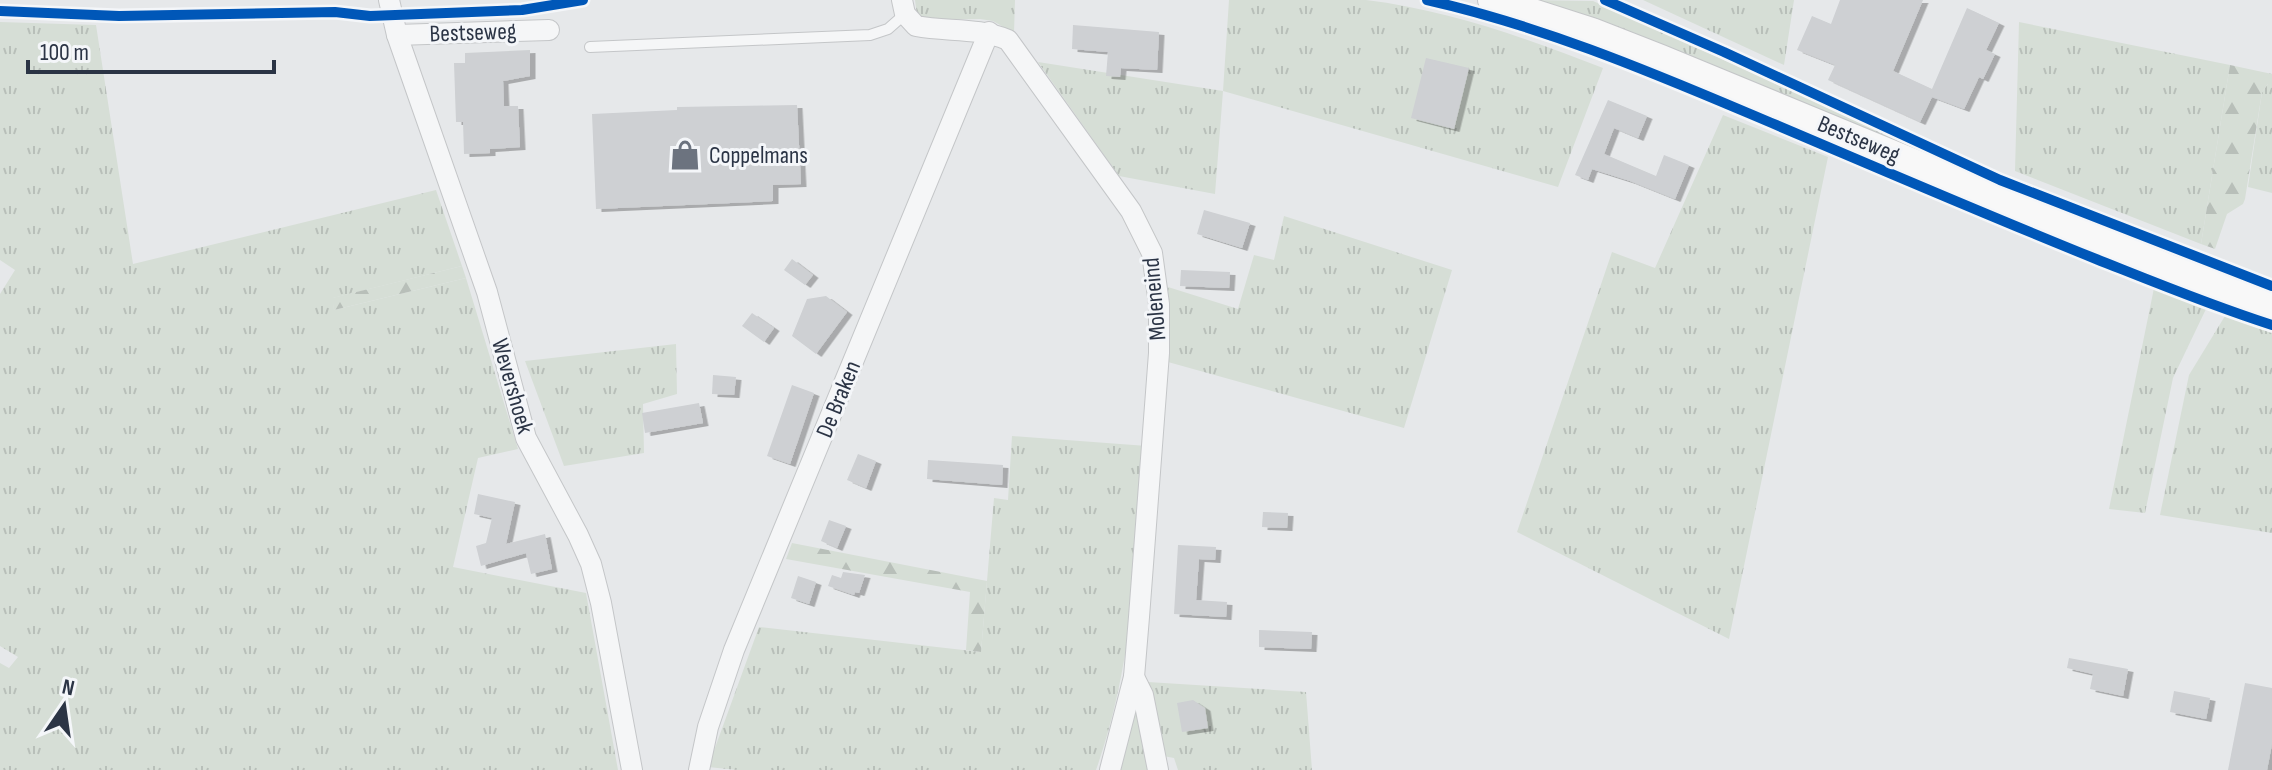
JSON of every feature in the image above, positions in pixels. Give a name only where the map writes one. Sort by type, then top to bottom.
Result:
[{"type":"main road","name":"Bestseweg","points":[[1492,0],[1592,32],[1661,59],[2170,269],[2272,306]]},
{"type":"street","name":"Wevershoek","points":[[389,0],[397,35],[487,292],[526,438],[591,564],[632,770]]},
{"type":"street","points":[[904,7],[916,26],[989,32]]},
{"type":"street","name":"Bestseweg","points":[[397,35],[549,30]]},
{"type":"street","name":"Moleneind","points":[[989,32],[1008,40],[1019,53],[1131,211],[1152,253],[1159,304],[1159,353],[1134,677],[1110,770]]},
{"type":"street","name":"De Braken","points":[[699,770],[708,727],[734,650],[989,32]]},
{"type":"street","name":"Moleneind","points":[[1134,677],[1143,695],[1158,770]]},
{"type":"lane","points":[[590,47],[870,35],[888,29],[904,7]]},
{"type":"green space","points":[[915,0],[1015,0],[1014,33],[993,21],[980,19],[924,20],[917,15]]},
{"type":"green space","points":[[1229,0],[1366,0],[1397,5],[1486,26],[1603,68],[1558,187],[1223,91]]},
{"type":"green space","points":[[1525,0],[1593,1],[1979,175]]},
{"type":"green space","points":[[1643,0],[1794,0],[1784,65]]},
{"type":"green space","points":[[0,22],[96,25],[133,264],[436,190],[462,266],[333,298],[334,310],[466,278],[518,449],[478,458],[453,567],[586,593],[618,770],[0,770],[0,663],[9,668],[18,657],[0,646],[0,294],[15,270],[0,260]]},
{"type":"green space","points":[[2019,22],[2230,65],[2201,244],[2015,171]]},
{"type":"green space","points":[[1038,62],[1223,91],[1215,194],[1119,176]]},
{"type":"green space","points":[[2230,65],[2272,74],[2272,84],[2268,84],[2262,92],[2245,199],[2243,204],[2227,214],[2215,249],[2201,244]]},
{"type":"green space","points":[[2268,84],[2272,84],[2272,193],[2248,187],[2262,92]]},
{"type":"green space","points":[[1723,115],[1828,157],[1729,639],[1517,532],[1612,252],[1655,268]]},
{"type":"green space","points":[[1284,216],[1452,270],[1404,428],[1168,362],[1168,287],[1238,309],[1254,255],[1274,260]]},
{"type":"green space","points":[[462,266],[466,278],[334,310],[332,298]]},
{"type":"green space","points":[[2154,288],[2206,309],[2173,378],[2145,513],[2109,509]]},
{"type":"green space","points":[[2225,316],[2272,333],[2272,533],[2160,515],[2189,375]]},
{"type":"green space","points":[[676,344],[677,394],[643,404],[644,453],[564,466],[525,361]]},
{"type":"green space","points":[[1012,436],[1147,446],[1126,651],[1096,770],[737,770],[708,767],[759,627],[981,652],[994,498],[1008,500]]},
{"type":"green space","points":[[792,543],[987,581],[981,652],[966,650],[970,592],[786,559]]},
{"type":"green space","points":[[1148,682],[1306,692],[1312,770],[1178,770],[1174,758],[1163,756]]},
{"type":"green space","points":[[1135,706],[1152,770],[1117,770]]},
{"type":"building","points":[[1840,0],[1923,0],[1893,71],[1932,89],[1967,8],[1999,23],[1986,50],[1995,54],[1983,79],[1979,77],[1964,109],[1932,97],[1920,122],[1828,80],[1835,65],[1797,50],[1812,16],[1831,24]]},
{"type":"building","points":[[1073,25],[1159,32],[1157,70],[1121,68],[1120,77],[1106,76],[1108,52],[1072,49]]},
{"type":"building","points":[[530,50],[530,76],[503,81],[504,106],[518,106],[520,147],[464,154],[463,122],[456,122],[454,63],[465,63],[465,53]]},
{"type":"building","points":[[1426,58],[1469,68],[1454,129],[1411,118]]},
{"type":"building","points":[[1608,100],[1647,116],[1638,138],[1614,128],[1604,154],[1656,176],[1664,155],[1689,165],[1675,199],[1592,169],[1588,180],[1575,175]]},
{"type":"building","points":[[797,105],[801,184],[773,185],[773,201],[596,209],[592,114],[677,110],[677,107]]},
{"type":"building","points":[[1204,210],[1250,223],[1242,248],[1197,234]]},
{"type":"building","points":[[792,259],[813,275],[805,285],[784,270]]},
{"type":"building","points":[[1181,270],[1230,272],[1229,288],[1180,286]]},
{"type":"building","points":[[826,296],[847,312],[816,354],[792,336],[807,299]]},
{"type":"building","points":[[752,313],[774,328],[764,342],[742,326]]},
{"type":"building","points":[[713,375],[736,377],[734,395],[712,394]]},
{"type":"building","points":[[792,385],[814,393],[790,464],[767,456]]},
{"type":"building","points":[[699,403],[703,423],[645,433],[642,413]]},
{"type":"building","points":[[858,454],[876,461],[866,488],[847,480]]},
{"type":"building","points":[[928,460],[1003,465],[1002,485],[927,479]]},
{"type":"building","points":[[478,494],[515,502],[506,544],[545,534],[552,569],[531,574],[526,553],[481,566],[476,546],[486,543],[492,518],[474,514]]},
{"type":"building","points":[[1263,512],[1288,513],[1287,528],[1262,527]]},
{"type":"building","points":[[829,520],[846,526],[837,548],[821,541]]},
{"type":"building","points":[[1178,545],[1216,547],[1215,560],[1199,559],[1196,600],[1227,602],[1226,617],[1174,614]]},
{"type":"building","points":[[843,572],[865,575],[859,593],[855,592],[854,595],[828,586],[832,575],[841,578]]},
{"type":"building","points":[[798,576],[816,582],[809,604],[791,598]]},
{"type":"building","points":[[1259,630],[1312,632],[1311,649],[1259,647]]},
{"type":"building","points":[[2069,658],[2128,669],[2123,696],[2090,689],[2093,674],[2067,668]]},
{"type":"building","points":[[2245,683],[2272,688],[2272,744],[2267,770],[2228,770]]},
{"type":"building","points":[[2174,691],[2210,698],[2206,719],[2170,712]]},
{"type":"building","points":[[1193,700],[1205,708],[1208,728],[1182,732],[1177,703]]},
{"type":"cycle path","points":[[0,11],[119,16],[335,12],[370,16],[522,10],[583,0]]},
{"type":"cycle path","points":[[1427,0],[1550,35],[1630,65],[2052,241],[2183,294],[2272,325]]},
{"type":"cycle path","points":[[1605,0],[2000,180],[2272,286]]},
{"type":"place","name":"Coppelmans","points":[[685,155]]}]
